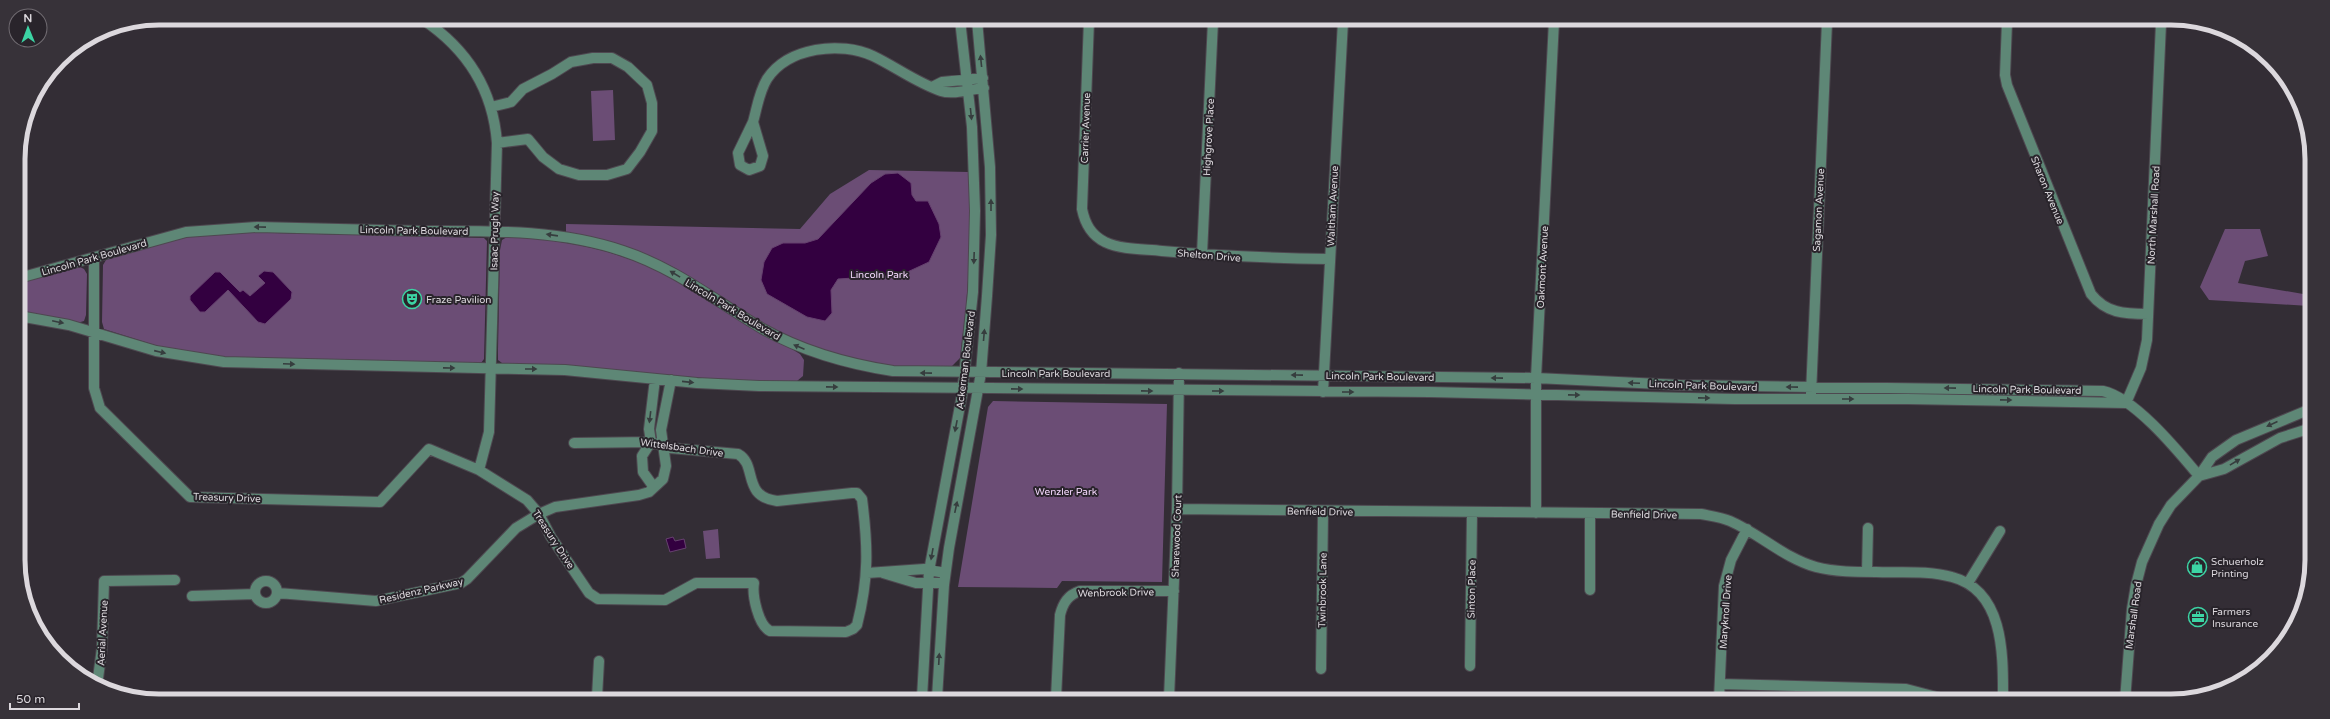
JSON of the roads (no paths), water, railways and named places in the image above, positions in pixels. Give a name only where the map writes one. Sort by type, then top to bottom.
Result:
[{"type":"street","name":"Isaac Prugh Way","points":[[431,25],[448,37],[464,54],[479,77],[491,107],[497,143],[492,369],[488,438],[479,470]]},
{"type":"street","name":"Ackerman Boulevard","points":[[922,694],[928,583],[963,388],[974,292],[974,160],[961,25]]},
{"type":"street","name":"Ackerman Boulevard","points":[[937,694],[945,578],[981,374],[991,235],[990,167],[977,25]]},
{"type":"street","name":"Carrier Avenue","points":[[1090,25],[1082,209],[1087,226],[1092,233]]},
{"type":"street","name":"Highgrove Place","points":[[1202,254],[1213,25]]},
{"type":"street","name":"Waltham Avenue","points":[[1323,392],[1343,25]]},
{"type":"street","name":"Oakmont Avenue","points":[[1536,513],[1535,394],[1554,25]]},
{"type":"street","name":"Sagamon Avenue","points":[[1811,399],[1827,25]]},
{"type":"street","name":"Sharon Avenue","points":[[2007,25],[2005,76],[2007,85],[2091,294],[2096,301],[2109,310],[2121,313],[2148,314]]},
{"type":"street","name":"North Marshall Road","points":[[2126,403],[2145,353],[2161,25]]},
{"type":"street","points":[[753,122],[761,91],[767,79],[785,62],[807,52],[837,48],[872,55],[910,77],[942,92],[968,90],[983,83]]},
{"type":"street","points":[[491,107],[511,102],[524,88],[552,74],[571,62],[593,58],[612,58],[628,67],[647,85],[652,103],[652,131],[640,152],[627,169],[607,174],[579,175],[559,169],[543,157],[528,139],[497,143]]},
{"type":"street","points":[[932,87],[942,82],[967,79],[983,83]]},
{"type":"street","name":"Lincoln Park Boulevard","points":[[25,276],[94,258],[158,238],[216,228],[257,227],[540,234],[575,238],[603,245],[642,258],[665,268],[764,330],[792,344],[834,359],[893,371],[981,374],[1179,373],[1536,378],[1680,385],[2082,390],[2114,394],[2155,426],[2199,476]]},
{"type":"street","name":"Shelton Drive","points":[[1092,233],[1107,243],[1116,246],[1251,258],[1329,259]]},
{"type":"street","points":[[94,258],[94,332]]},
{"type":"street","name":"Lincoln Park Boulevard","points":[[25,317],[69,325],[156,351],[224,362],[564,370],[655,379],[766,386],[1535,394],[1811,399],[2064,400],[2126,403]]},
{"type":"street","name":"Treasury Drive","points":[[94,332],[94,388],[100,408],[190,497],[380,502],[430,449],[479,470],[520,494],[539,514],[552,537],[594,597],[598,599],[665,600],[696,583],[754,583],[754,600],[765,627],[770,631],[846,632],[853,629],[857,625],[867,573]]},
{"type":"street","name":"Sharewood Court","points":[[1169,694],[1177,509],[1179,373]]},
{"type":"street","points":[[654,486],[643,472],[642,456],[651,442],[649,429],[655,379]]},
{"type":"street","name":"Residenz Parkway","points":[[278,593],[376,601],[461,583],[467,579],[516,528],[539,514],[556,507],[639,495],[650,492],[654,486],[663,479],[666,466],[662,446],[661,430],[671,380]]},
{"type":"street","name":"Marshall Road","points":[[2126,694],[2132,609],[2142,562],[2159,524],[2171,505],[2199,476],[2212,457],[2236,440],[2305,411]]},
{"type":"street","points":[[2199,476],[2224,469],[2274,441],[2305,430]]},
{"type":"street","name":"Wittelsbach Drive","points":[[574,443],[651,442],[662,446],[738,454],[745,460],[757,491],[769,500],[777,501],[852,493],[859,495],[862,499],[866,532],[867,573]]},
{"type":"street","name":"Benfield Drive","points":[[1177,509],[1701,514],[1729,520],[1802,562],[1839,571],[1938,574],[1968,582],[1983,596],[1995,616],[2001,648],[2003,694]]},
{"type":"street","name":"Twinbrook Lane","points":[[1321,669],[1323,511]]},
{"type":"street","name":"Sinton Place","points":[[1470,666],[1472,512]]},
{"type":"street","points":[[1590,513],[1590,590]]},
{"type":"street","points":[[1867,572],[1868,528]]},
{"type":"street","name":"Maryknoll Drive","points":[[1719,694],[1724,586],[1731,560],[1747,529]]},
{"type":"street","points":[[1968,582],[2000,531]]},
{"type":"street","points":[[883,574],[898,570],[930,571],[945,578]]},
{"type":"street","points":[[867,573],[883,574],[916,584],[928,583],[945,578]]},
{"type":"street","name":"Aerial Avenue","points":[[98,679],[102,648],[104,580],[175,580]]},
{"type":"street","points":[[266,580],[276,585],[278,593],[275,599],[265,603],[259,600],[255,594],[259,583],[266,580]]},
{"type":"street","name":"Wenbrook Drive","points":[[1056,694],[1060,615],[1062,606],[1070,595],[1080,591],[1174,591]]},
{"type":"street","points":[[192,596],[255,594]]},
{"type":"street","points":[[597,694],[599,661]]},
{"type":"street","points":[[1720,684],[1906,689],[1925,694]]},
{"type":"place","name":"Fraze Pavilion","points":[[412,299]]},
{"type":"place","name":"Schuerholz Printing","points":[[2197,567]]},
{"type":"place","name":"Farmers Insurance","points":[[2198,617]]},
{"type":"park label","name":"Lincoln Park","points":[[879,274]]},
{"type":"park label","name":"Wenzler Park","points":[[1066,491]]}]
